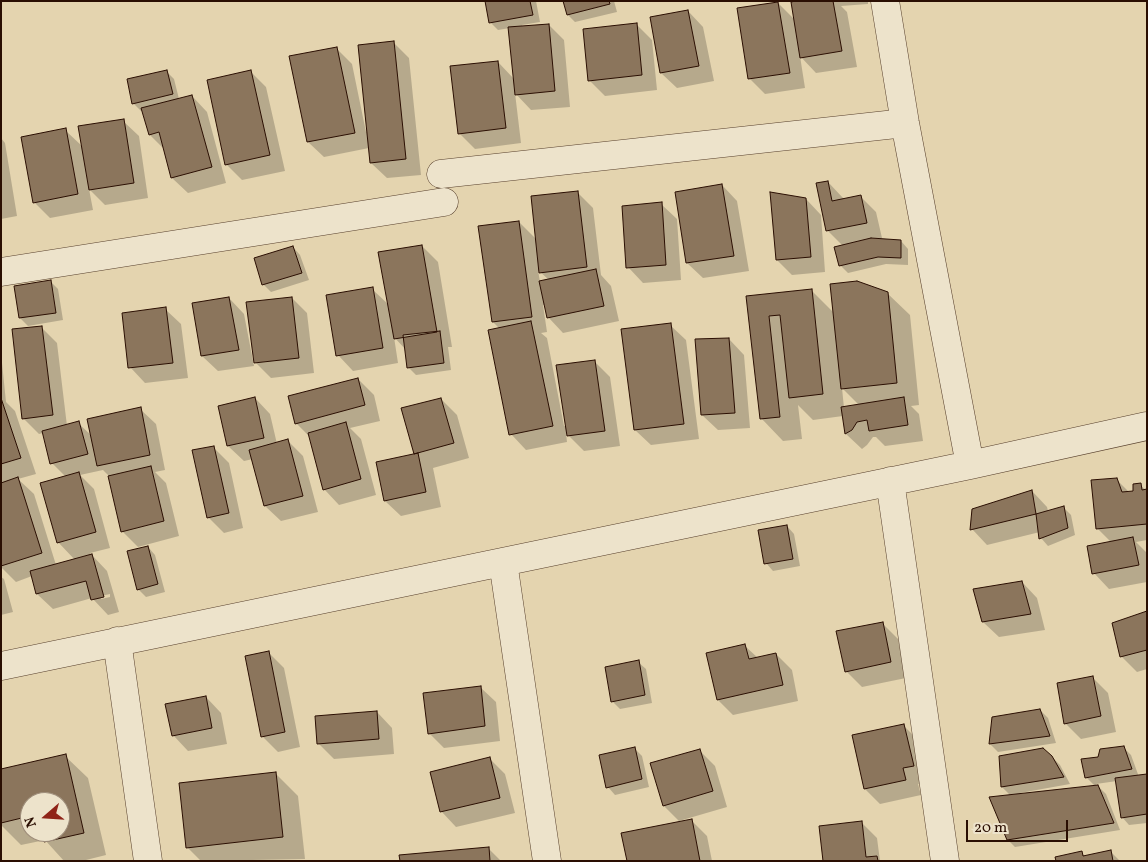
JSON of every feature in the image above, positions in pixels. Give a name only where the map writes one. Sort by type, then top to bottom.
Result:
[{"type":"street","points":[[885,1],[905,123],[970,465]]},
{"type":"street","points":[[441,174],[905,123]]},
{"type":"street","points":[[1,272],[444,202]]},
{"type":"street","points":[[1,666],[970,465],[1147,426]]},
{"type":"street","points":[[890,481],[945,861]]},
{"type":"street","points":[[503,562],[547,861]]},
{"type":"street","points":[[118,641],[148,861]]},
{"type":"building","points":[[485,1],[530,1],[533,15],[489,23]]},
{"type":"building","points":[[563,1],[609,1],[610,4],[567,15]]},
{"type":"building","points":[[833,1],[842,51],[800,58],[791,2]]},
{"type":"building","points":[[778,2],[790,73],[748,79],[737,8]]},
{"type":"building","points":[[688,10],[699,66],[660,73],[650,17]]},
{"type":"building","points":[[637,23],[642,75],[588,81],[583,29]]},
{"type":"building","points":[[549,24],[555,91],[515,95],[508,27]]},
{"type":"building","points":[[394,41],[406,159],[370,163],[358,45]]},
{"type":"building","points":[[337,47],[355,133],[307,142],[289,56]]},
{"type":"building","points":[[498,61],[506,128],[458,134],[450,66]]},
{"type":"building","points":[[167,70],[173,94],[132,104],[127,79]]},
{"type":"building","points":[[251,70],[270,155],[225,165],[207,80]]},
{"type":"building","points":[[192,95],[212,167],[171,178],[159,132],[149,135],[141,108]]},
{"type":"building","points":[[124,119],[134,183],[89,190],[78,126]]},
{"type":"building","points":[[66,128],[78,194],[33,203],[21,137]]},
{"type":"building","points":[[828,181],[832,201],[861,195],[867,223],[826,231],[816,183]]},
{"type":"building","points":[[722,184],[734,256],[686,263],[675,192]]},
{"type":"building","points":[[578,191],[587,267],[539,273],[531,196]]},
{"type":"building","points":[[770,192],[806,198],[811,257],[776,260]]},
{"type":"building","points":[[662,202],[666,265],[626,268],[622,206]]},
{"type":"building","points":[[519,221],[532,317],[492,322],[478,226]]},
{"type":"building","points":[[871,238],[901,240],[901,258],[878,257],[839,266],[834,247]]},
{"type":"building","points":[[422,245],[437,332],[394,339],[378,252]]},
{"type":"building","points":[[293,246],[302,273],[262,285],[254,258]]},
{"type":"building","points":[[596,269],[604,306],[547,318],[539,281]]},
{"type":"building","points":[[51,280],[56,313],[19,318],[14,286]]},
{"type":"building","points":[[857,281],[888,292],[897,383],[841,389],[830,284]]},
{"type":"building","points":[[373,287],[383,348],[336,356],[326,295]]},
{"type":"building","points":[[812,289],[823,394],[789,398],[780,315],[769,316],[780,417],[760,419],[746,296]]},
{"type":"building","points":[[229,297],[239,350],[201,356],[192,303]]},
{"type":"building","points":[[292,297],[299,358],[254,363],[246,302]]},
{"type":"building","points":[[166,307],[173,363],[128,368],[122,313]]},
{"type":"building","points":[[531,321],[553,426],[509,435],[488,330]]},
{"type":"building","points":[[671,323],[684,424],[634,430],[621,329]]},
{"type":"building","points":[[42,326],[53,415],[22,419],[12,329]]},
{"type":"building","points":[[440,331],[444,363],[407,368],[403,335]]},
{"type":"building","points":[[729,338],[735,413],[701,415],[695,339]]},
{"type":"building","points":[[595,360],[605,431],[567,436],[556,365]]},
{"type":"building","points":[[358,378],[365,405],[295,424],[288,396]]},
{"type":"building","points":[[255,397],[264,438],[227,446],[218,406]]},
{"type":"building","points":[[904,397],[908,425],[869,431],[867,420],[857,422],[852,430],[845,434],[841,407]]},
{"type":"building","points":[[1,398],[21,458],[1,464]]},
{"type":"building","points":[[441,398],[454,443],[414,454],[401,408]]},
{"type":"building","points":[[141,407],[150,455],[97,466],[87,419]]},
{"type":"building","points":[[79,421],[88,454],[50,464],[42,431]]},
{"type":"building","points":[[346,422],[361,479],[323,490],[308,433]]},
{"type":"building","points":[[288,439],[303,496],[264,506],[249,450]]},
{"type":"building","points":[[214,446],[229,513],[207,518],[192,450]]},
{"type":"building","points":[[418,453],[426,492],[384,501],[376,462]]},
{"type":"building","points":[[151,466],[164,521],[121,532],[108,476]]},
{"type":"building","points":[[79,472],[96,532],[57,543],[40,483]]},
{"type":"building","points":[[18,477],[42,553],[1,566],[1,483]]},
{"type":"building","points":[[1117,478],[1122,492],[1133,491],[1133,484],[1141,483],[1142,490],[1147,489],[1147,524],[1096,529],[1091,480]]},
{"type":"building","points":[[1032,490],[1036,514],[970,530],[972,509]]},
{"type":"building","points":[[1064,506],[1068,528],[1039,539],[1036,514]]},
{"type":"building","points":[[787,525],[793,559],[764,564],[758,530]]},
{"type":"building","points":[[1133,537],[1139,565],[1092,574],[1087,546]]},
{"type":"building","points":[[148,546],[158,584],[137,590],[127,551]]},
{"type":"building","points":[[92,554],[104,597],[91,600],[86,581],[36,594],[30,571]]},
{"type":"building","points":[[1022,581],[1031,614],[982,622],[973,589]]},
{"type":"building","points":[[1147,611],[1147,650],[1120,657],[1112,623]]},
{"type":"building","points":[[883,622],[891,662],[845,672],[836,631]]},
{"type":"building","points":[[745,644],[749,659],[776,653],[783,685],[717,700],[706,653]]},
{"type":"building","points":[[269,651],[285,732],[261,737],[245,656]]},
{"type":"building","points":[[639,660],[645,695],[611,702],[605,667]]},
{"type":"building","points":[[1093,676],[1101,716],[1064,724],[1057,683]]},
{"type":"building","points":[[481,686],[485,726],[428,734],[423,693]]},
{"type":"building","points":[[206,696],[212,728],[172,736],[165,704]]},
{"type":"building","points":[[1040,709],[1050,736],[989,744],[992,717]]},
{"type":"building","points":[[377,711],[379,739],[317,744],[315,716]]},
{"type":"building","points":[[904,724],[914,766],[903,768],[906,780],[864,789],[852,735]]},
{"type":"building","points":[[1124,746],[1132,769],[1085,778],[1081,759],[1098,757],[1100,749]]},
{"type":"building","points":[[635,747],[642,779],[606,788],[599,755]]},
{"type":"building","points":[[1043,748],[1052,756],[1064,777],[1001,787],[999,756]]},
{"type":"building","points":[[700,749],[713,791],[663,806],[650,763]]},
{"type":"building","points":[[66,754],[84,833],[70,836],[70,792],[20,792],[20,818],[1,823],[1,769]]},
{"type":"building","points":[[490,757],[500,798],[440,812],[430,772]]},
{"type":"building","points":[[276,772],[283,837],[186,848],[179,783]]},
{"type":"building","points":[[1147,774],[1147,814],[1121,818],[1115,778]]},
{"type":"building","points":[[1098,785],[1114,823],[1007,840],[989,797]]},
{"type":"building","points":[[692,819],[700,861],[627,861],[621,833]]},
{"type":"building","points":[[862,821],[866,857],[877,856],[878,861],[823,861],[819,826]]},
{"type":"building","points":[[489,847],[490,861],[400,861],[399,855]]},
{"type":"building","points":[[1111,850],[1113,861],[1056,861],[1055,857],[1082,851],[1083,856]]}]
